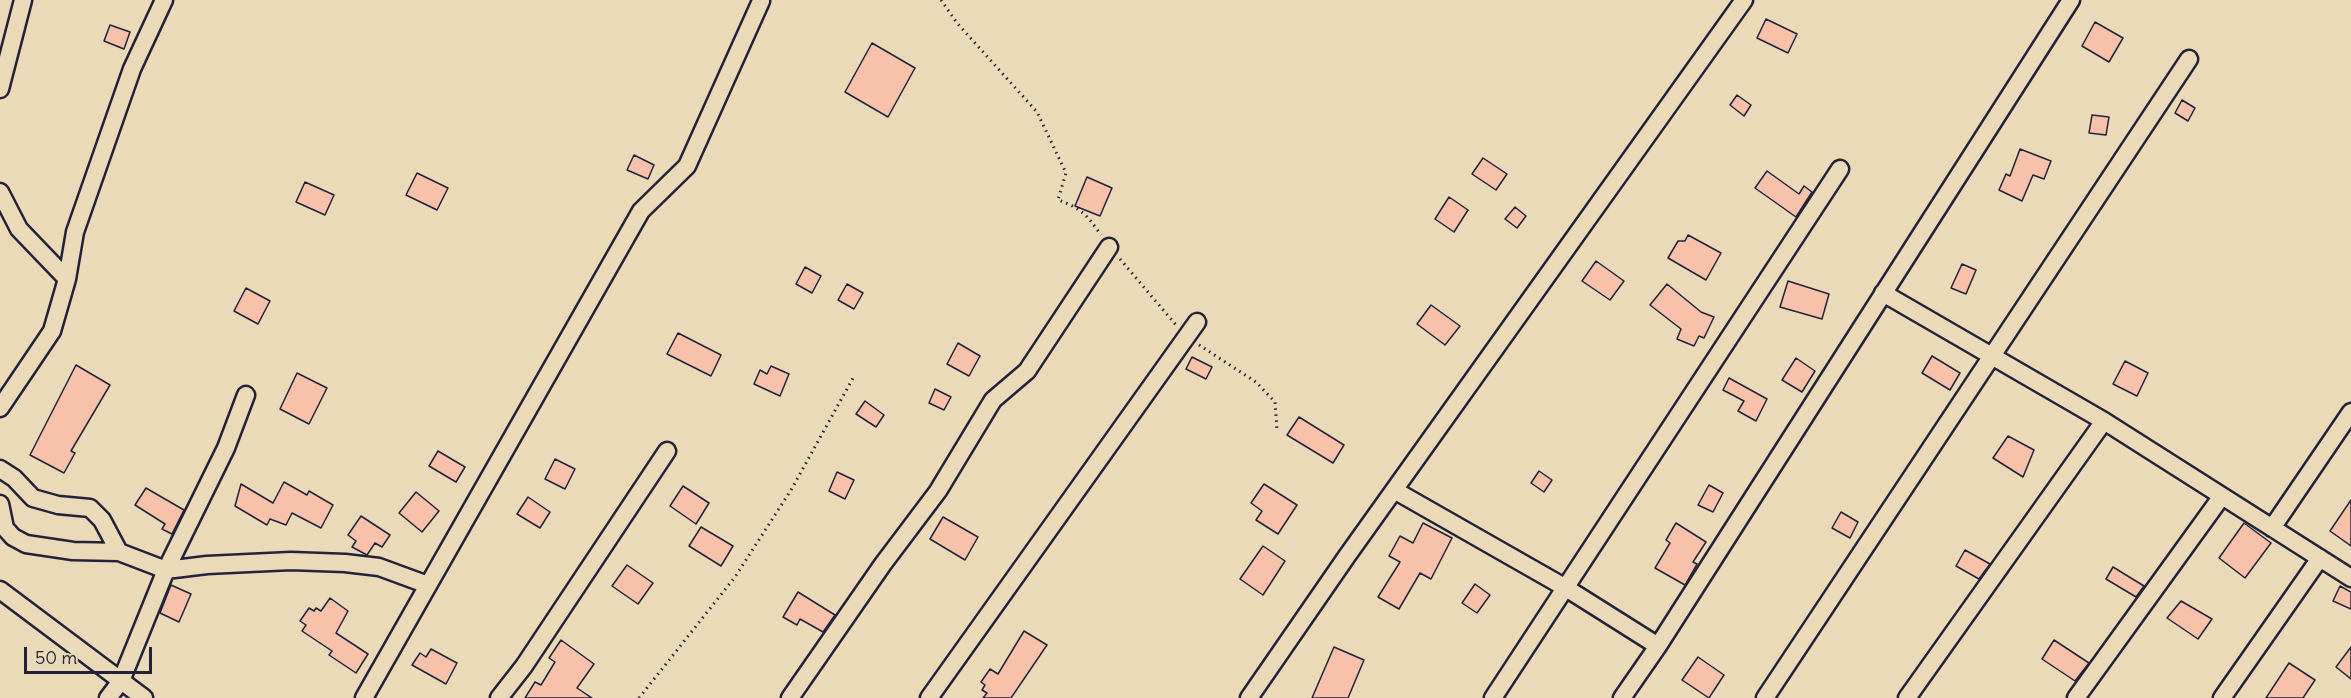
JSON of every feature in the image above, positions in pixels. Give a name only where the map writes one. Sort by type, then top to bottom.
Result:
[{"type":"street","points":[[0,90],[23,0]]},
{"type":"street","points":[[0,408],[52,331],[67,279],[75,232],[132,69],[164,0]]},
{"type":"street","points":[[1249,698],[1394,490],[1744,0]]},
{"type":"street","points":[[1622,698],[1658,646],[2071,0]]},
{"type":"street","points":[[364,698],[641,211],[687,166],[762,1]]},
{"type":"street","points":[[1765,698],[2189,60]]},
{"type":"street","points":[[1493,698],[1840,169]]},
{"type":"street","points":[[0,192],[19,230],[67,279]]},
{"type":"street","points":[[790,698],[883,564],[938,491],[993,400],[1027,371],[1109,247]]},
{"type":"street","points":[[1883,293],[2104,421],[2351,578]]},
{"type":"street","points":[[929,698],[1197,322]]},
{"type":"street","points":[[108,698],[121,681],[166,570],[226,448],[246,395]]},
{"type":"street","points":[[2272,528],[2351,412]]},
{"type":"street","points":[[1907,698],[2104,421]]},
{"type":"street","points":[[499,698],[524,666],[667,451]]},
{"type":"street","points":[[0,469],[14,478],[33,498],[58,505],[90,508],[102,520],[119,552]]},
{"type":"street","points":[[1394,490],[1566,588],[1658,646]]},
{"type":"street","points":[[2076,698],[2222,496]]},
{"type":"street","points":[[0,504],[5,528],[13,537],[26,544],[72,550],[119,552],[166,570],[207,565],[281,562],[345,563],[379,567],[428,585]]},
{"type":"street","points":[[2222,698],[2320,558]]},
{"type":"street","points":[[0,590],[144,698]]},
{"type":"path","points":[[941,0],[957,23],[1037,112],[1066,173],[1058,200],[1075,206],[1088,215],[1109,247],[1186,337],[1262,388],[1275,402],[1277,430]]},
{"type":"path","points":[[639,698],[735,577],[791,490],[853,378]]},
{"type":"building","points":[[1766,19],[1797,34],[1788,53],[1757,38]]},
{"type":"building","points":[[2095,22],[2123,38],[2109,62],[2082,46]]},
{"type":"building","points":[[110,25],[130,32],[124,49],[104,41]]},
{"type":"building","points":[[872,43],[915,68],[888,117],[845,92]]},
{"type":"building","points":[[1737,95],[1751,105],[1744,116],[1730,105]]},
{"type":"building","points":[[2182,100],[2195,108],[2188,121],[2175,113]]},
{"type":"building","points":[[2092,115],[2109,117],[2106,135],[2089,133]]},
{"type":"building","points":[[2020,149],[2051,161],[2044,179],[2033,175],[2022,201],[1999,190],[2006,174],[2010,176]]},
{"type":"building","points":[[634,155],[654,165],[648,179],[627,170]]},
{"type":"building","points":[[1483,158],[1507,174],[1496,190],[1472,174]]},
{"type":"building","points":[[1767,171],[1799,194],[1804,186],[1812,192],[1796,217],[1755,188]]},
{"type":"building","points":[[417,173],[448,188],[437,210],[406,195]]},
{"type":"building","points":[[1087,177],[1112,188],[1100,216],[1075,206]]},
{"type":"building","points":[[305,182],[334,195],[325,215],[296,202]]},
{"type":"building","points":[[1449,197],[1468,210],[1454,232],[1435,219]]},
{"type":"building","points":[[1515,207],[1526,216],[1517,228],[1505,219]]},
{"type":"building","points":[[1688,235],[1721,253],[1706,280],[1668,258],[1678,241],[1685,241]]},
{"type":"building","points":[[1596,261],[1624,281],[1610,300],[1582,281]]},
{"type":"building","points":[[1962,264],[1976,270],[1966,294],[1951,288]]},
{"type":"building","points":[[805,267],[821,276],[812,293],[796,284]]},
{"type":"building","points":[[1788,281],[1829,294],[1822,319],[1780,307]]},
{"type":"building","points":[[847,284],[863,293],[854,309],[838,300]]},
{"type":"building","points":[[1667,284],[1701,312],[1714,317],[1704,338],[1699,336],[1694,346],[1677,339],[1681,329],[1650,305]]},
{"type":"building","points":[[246,288],[270,301],[258,324],[234,311]]},
{"type":"building","points":[[1431,305],[1460,326],[1445,345],[1417,324]]},
{"type":"building","points":[[678,333],[721,355],[711,376],[667,354]]},
{"type":"building","points":[[958,343],[980,356],[969,376],[947,364]]},
{"type":"building","points":[[1932,356],[1960,373],[1950,390],[1922,373]]},
{"type":"building","points":[[1192,357],[1212,367],[1206,379],[1186,369]]},
{"type":"building","points":[[1796,358],[1815,371],[1802,392],[1782,380]]},
{"type":"building","points":[[2125,361],[2148,373],[2137,396],[2113,384]]},
{"type":"building","points":[[76,365],[110,385],[71,451],[75,453],[64,473],[30,455]]},
{"type":"building","points":[[771,366],[789,374],[780,396],[754,384],[760,370],[767,374]]},
{"type":"building","points":[[297,373],[327,388],[309,424],[280,409]]},
{"type":"building","points":[[1729,378],[1767,399],[1756,421],[1738,411],[1744,401],[1723,390]]},
{"type":"building","points":[[935,389],[951,397],[944,410],[929,403]]},
{"type":"building","points":[[865,401],[884,415],[876,427],[856,414]]},
{"type":"building","points":[[1299,417],[1344,445],[1333,463],[1287,435]]},
{"type":"building","points":[[2008,436],[2034,450],[2023,477],[1993,458]]},
{"type":"building","points":[[438,451],[465,467],[456,482],[429,466]]},
{"type":"building","points":[[555,459],[575,469],[565,489],[545,479]]},
{"type":"building","points":[[1539,471],[1552,480],[1544,492],[1531,483]]},
{"type":"building","points":[[837,472],[854,480],[845,499],[829,491]]},
{"type":"building","points":[[284,482],[307,495],[309,491],[333,505],[321,528],[292,513],[286,525],[270,519],[267,525],[235,506],[241,484],[273,503]]},
{"type":"building","points":[[1264,484],[1297,505],[1278,534],[1256,520],[1262,511],[1251,503]]},
{"type":"building","points":[[1709,485],[1723,493],[1713,512],[1698,505]]},
{"type":"building","points":[[683,486],[709,503],[696,524],[670,506]]},
{"type":"building","points":[[146,488],[184,510],[172,534],[162,529],[165,524],[135,505]]},
{"type":"building","points":[[416,492],[439,511],[422,532],[399,513]]},
{"type":"building","points":[[528,497],[550,512],[540,528],[517,514]]},
{"type":"building","points":[[2351,500],[2351,546],[2330,531]]},
{"type":"building","points":[[1841,512],[1858,522],[1850,538],[1832,528]]},
{"type":"building","points":[[361,516],[390,535],[382,547],[375,543],[367,555],[352,547],[356,541],[348,535]]},
{"type":"building","points":[[943,517],[978,537],[965,560],[930,539]]},
{"type":"building","points":[[1423,523],[1452,538],[1431,579],[1420,573],[1399,609],[1378,597],[1400,562],[1389,556],[1400,536],[1413,543]]},
{"type":"building","points":[[1676,523],[1706,542],[1693,562],[1697,564],[1685,585],[1655,568],[1670,543],[1666,540]]},
{"type":"building","points":[[2244,523],[2271,543],[2245,578],[2219,558]]},
{"type":"building","points":[[701,527],[733,546],[721,566],[689,546]]},
{"type":"building","points":[[1263,546],[1285,561],[1263,595],[1240,579]]},
{"type":"building","points":[[1965,550],[1990,564],[1979,579],[1956,566]]},
{"type":"building","points":[[627,565],[653,583],[638,604],[612,586]]},
{"type":"building","points":[[2113,567],[2144,586],[2136,597],[2106,579]]},
{"type":"building","points":[[1475,584],[1490,595],[1477,613],[1462,603]]},
{"type":"building","points":[[171,585],[191,594],[179,622],[160,613]]},
{"type":"building","points":[[2340,586],[2351,592],[2351,609],[2333,601]]},
{"type":"building","points":[[798,592],[835,615],[823,632],[800,619],[797,625],[783,617]]},
{"type":"building","points":[[330,598],[348,611],[336,633],[368,654],[356,673],[329,655],[332,651],[302,631],[306,625],[300,621],[309,608],[321,611]]},
{"type":"building","points":[[2181,601],[2212,619],[2198,639],[2167,618]]},
{"type":"building","points":[[1024,631],[1047,645],[1011,698],[983,698],[987,693],[982,690],[985,685],[981,682],[990,669],[998,674]]},
{"type":"building","points":[[561,640],[594,664],[577,688],[592,698],[525,698],[535,682],[541,685],[555,662],[549,658]]},
{"type":"building","points":[[2054,640],[2089,663],[2075,681],[2042,659]]},
{"type":"building","points":[[1334,647],[1364,660],[1348,698],[1312,698]]},
{"type":"building","points":[[2351,647],[2351,679],[2336,667]]},
{"type":"building","points":[[431,649],[457,663],[446,684],[412,665],[420,653],[426,657]]},
{"type":"building","points":[[1698,657],[1724,675],[1709,698],[1682,680]]},
{"type":"building","points":[[2289,663],[2315,680],[2303,698],[2266,698]]}]
